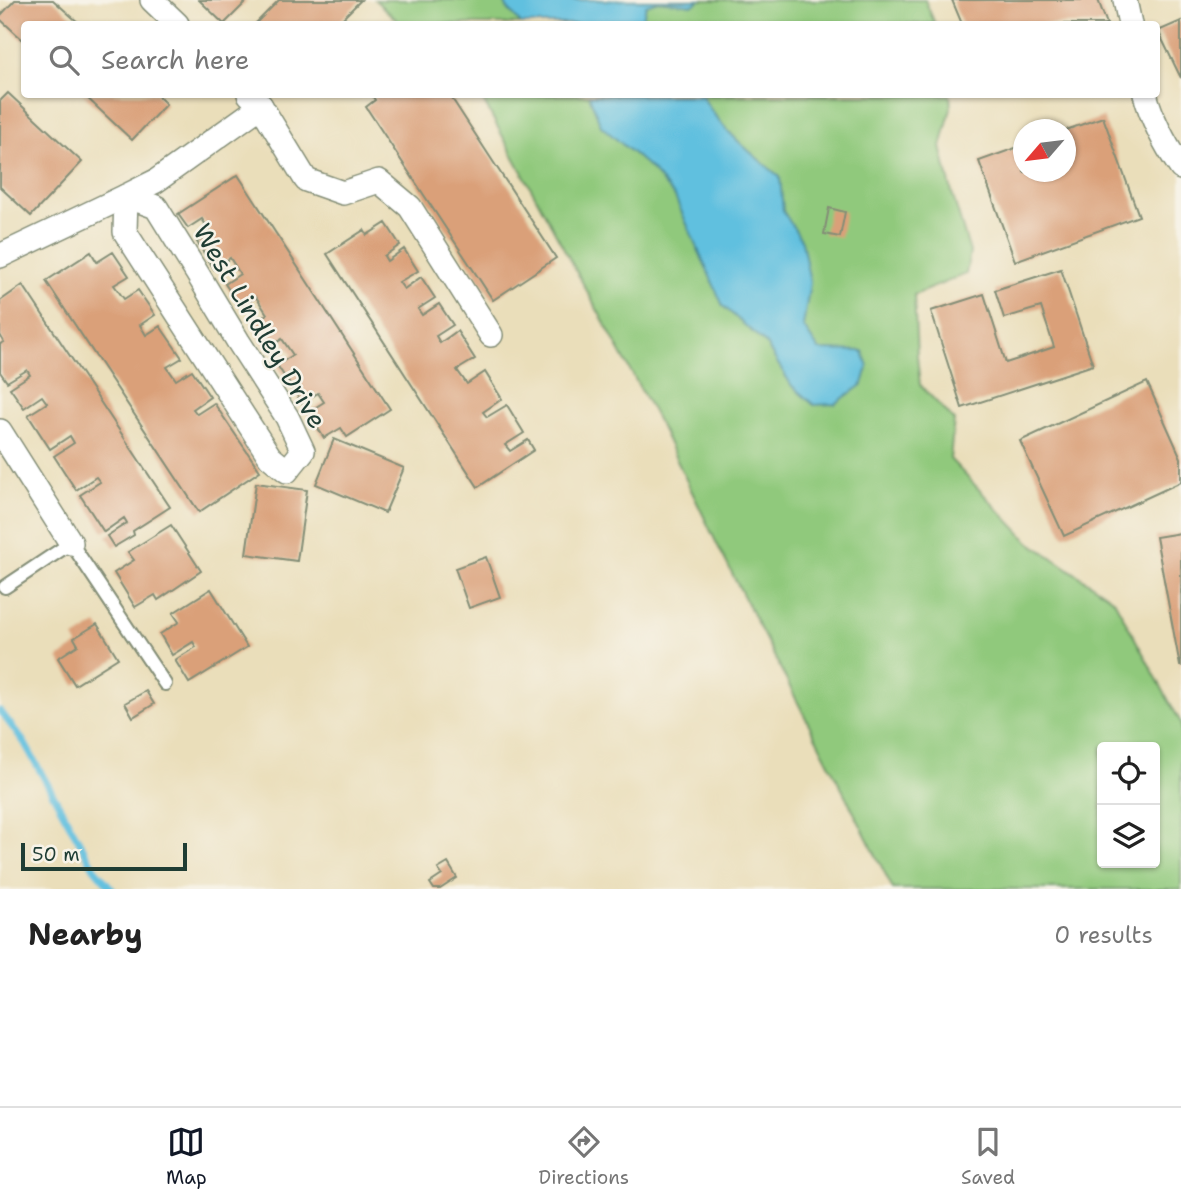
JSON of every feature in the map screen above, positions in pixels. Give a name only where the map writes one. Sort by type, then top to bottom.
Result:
[{"type":"street","points":[[152,0],[174,21]]},
{"type":"street","points":[[1125,0],[1129,21]]},
{"type":"street","points":[[1146,98],[1171,153],[1181,168]]},
{"type":"street","points":[[0,256],[156,181],[255,100],[306,180],[343,193],[379,181],[410,207],[491,335]]},
{"type":"street","name":"West Lindley Drive","points":[[126,196],[156,207],[237,341],[287,417],[303,451],[287,471],[270,457],[125,232],[126,196]]},
{"type":"street","points":[[0,431],[72,543]]},
{"type":"lane","points":[[5,587],[72,543],[165,684]]},
{"type":"green space","points":[[375,0],[925,0],[934,21],[398,21]]},
{"type":"green space","points":[[479,98],[950,98],[951,108],[941,147],[970,252],[966,274],[914,295],[920,385],[954,420],[950,459],[1028,541],[1114,600],[1181,723],[1181,889],[893,889],[717,544],[659,423]]},
{"type":"water","points":[[504,0],[700,0],[693,5],[658,1],[646,5],[643,21],[518,21]]},
{"type":"water","points":[[590,98],[704,98],[726,129],[780,177],[783,211],[802,241],[810,283],[803,326],[819,350],[863,351],[868,367],[863,384],[835,404],[814,405],[792,386],[765,343],[723,306],[675,197],[651,169],[601,126]]},
{"type":"building","points":[[15,0],[53,0],[77,21],[21,21],[21,38],[0,16]]},
{"type":"building","points":[[199,0],[248,0],[227,21],[221,21]]},
{"type":"building","points":[[279,0],[361,0],[340,21],[258,21]]},
{"type":"building","points":[[952,0],[1098,0],[1106,21],[961,21]]},
{"type":"building","points":[[1181,21],[1181,78],[1160,35],[1160,30]]},
{"type":"building","points":[[8,93],[82,162],[31,216],[0,187],[0,101]]},
{"type":"building","points":[[87,98],[160,98],[166,104],[132,140]]},
{"type":"building","points":[[374,98],[452,98],[556,258],[493,300],[366,107],[375,100]]},
{"type":"building","points":[[1103,117],[1139,216],[1015,261],[979,161],[1013,149],[1013,182],[1076,182],[1076,126]]},
{"type":"building","points":[[238,175],[390,409],[347,437],[341,428],[324,438],[308,412],[324,402],[318,393],[302,403],[277,365],[293,355],[282,339],[267,349],[252,324],[267,314],[256,297],[241,307],[225,284],[240,274],[230,258],[214,269],[197,242],[211,233],[202,219],[188,228],[178,214]]},
{"type":"building","points":[[829,208],[845,212],[840,237],[824,234]]},
{"type":"building","points":[[386,223],[400,245],[384,256],[387,261],[404,249],[418,271],[399,282],[404,289],[421,277],[435,298],[418,309],[422,315],[439,304],[453,325],[436,336],[440,343],[457,331],[475,359],[457,370],[467,384],[485,372],[502,399],[483,412],[487,417],[507,405],[524,433],[505,445],[510,451],[528,440],[534,450],[478,487],[327,254],[364,230],[367,235]]},
{"type":"building","points":[[91,252],[97,262],[113,252],[129,276],[114,285],[124,299],[138,290],[155,315],[140,325],[146,335],[160,326],[182,358],[167,367],[176,380],[192,370],[210,397],[193,409],[197,414],[214,403],[260,471],[199,512],[46,281]]},
{"type":"building","points":[[1061,269],[1093,365],[962,408],[931,311],[984,294],[1006,363],[1054,347],[1041,307],[1004,318],[995,290]]},
{"type":"building","points":[[23,285],[170,507],[114,547],[107,536],[127,523],[124,518],[104,532],[80,495],[100,482],[96,477],[76,490],[54,456],[74,443],[70,436],[50,449],[28,415],[47,403],[42,396],[24,408],[10,388],[30,375],[27,370],[7,382],[0,372],[0,344],[4,342],[0,335],[0,301]]},
{"type":"building","points":[[1147,382],[1181,458],[1181,482],[1064,536],[1020,441]]},
{"type":"building","points":[[334,439],[404,468],[385,513],[316,484]]},
{"type":"building","points":[[256,483],[307,490],[297,561],[246,554]]},
{"type":"building","points":[[171,525],[201,571],[158,600],[155,595],[135,607],[114,573],[134,560],[128,552]]},
{"type":"building","points":[[1181,533],[1181,666],[1180,666],[1156,537]]},
{"type":"building","points":[[486,557],[500,597],[469,608],[455,568]]},
{"type":"building","points":[[211,589],[247,647],[189,683],[175,660],[196,647],[193,642],[172,655],[160,634],[179,622],[173,613]]},
{"type":"building","points":[[97,624],[118,658],[75,685],[58,658],[78,645],[74,638]]},
{"type":"building","points":[[146,691],[154,704],[133,717],[125,703]]},
{"type":"building","points":[[448,863],[457,878],[440,889],[434,889],[430,883],[442,875],[438,869]]},
{"type":"waterway","points":[[0,711],[24,742],[94,868],[112,889]]}]
